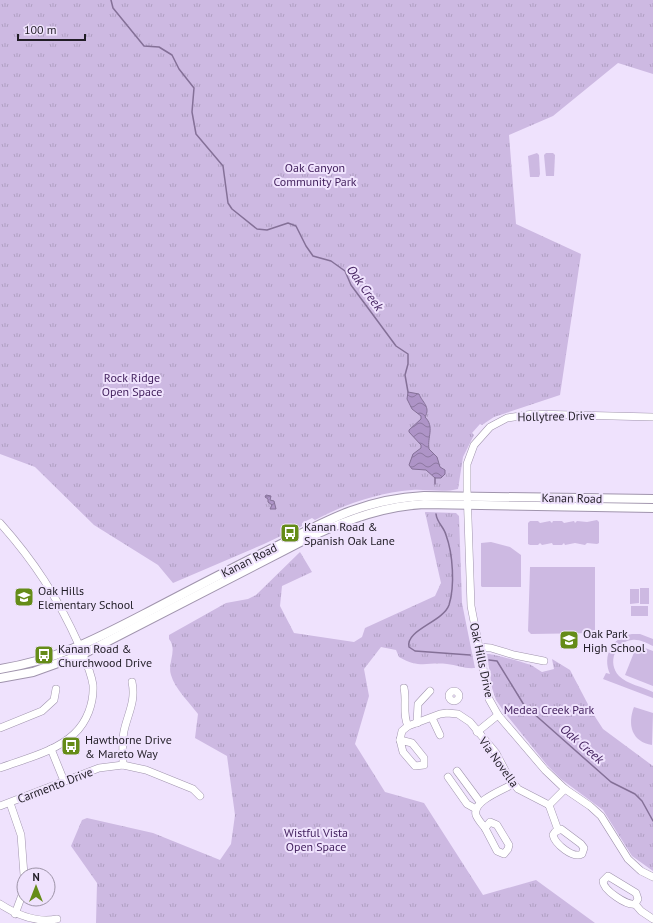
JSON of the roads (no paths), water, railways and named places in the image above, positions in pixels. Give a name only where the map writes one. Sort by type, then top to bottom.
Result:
[{"type":"main road","name":"Kanan Road","points":[[0,678],[33,672],[81,650],[310,529],[350,510],[376,502],[407,496],[467,501],[653,508]]},
{"type":"main road","name":"Kanan Road","points":[[467,501],[653,499]]},
{"type":"main road","name":"Kanan Road","points":[[0,669],[34,663],[81,650]]},
{"type":"street","name":"Hollytree Drive","points":[[467,501],[468,460],[474,445],[482,435],[498,422],[516,415],[533,414],[653,417]]},
{"type":"street","name":"Oak Hills Drive","points":[[467,501],[470,599],[486,689],[498,715],[545,770],[565,789],[590,806],[601,816],[628,859],[641,871],[653,877]]},
{"type":"street","points":[[0,523],[40,571],[62,610],[81,650],[92,680],[93,695],[84,723],[75,734],[51,749],[0,768]]},
{"type":"street","points":[[479,647],[491,648],[514,655],[544,661]]},
{"type":"street","points":[[123,765],[124,731],[134,701],[132,682]]},
{"type":"street","points":[[404,688],[406,699],[404,717],[408,726]]},
{"type":"street","points":[[0,728],[42,711],[54,700],[56,689]]},
{"type":"street","points":[[417,723],[418,704],[430,691]]},
{"type":"street","points":[[400,740],[402,731],[408,726],[447,713],[458,714],[460,706],[457,700]]},
{"type":"street","name":"Via Novella","points":[[458,714],[470,722],[496,754],[513,784],[523,793],[549,805]]},
{"type":"street","points":[[477,732],[498,715]]},
{"type":"street","points":[[432,718],[440,735]]},
{"type":"street","points":[[51,749],[64,781]]},
{"type":"street","name":"Carmento Drive","points":[[0,806],[99,768],[123,765],[146,770],[193,789],[200,796]]},
{"type":"street","points":[[457,771],[478,805],[476,814],[485,828]]},
{"type":"street","points":[[448,777],[467,804],[478,805],[513,784]]},
{"type":"street","points":[[558,830],[549,805],[565,789]]},
{"type":"street","points":[[10,802],[22,835],[24,867]]},
{"type":"street","points":[[608,876],[614,878],[636,893],[638,899],[636,904],[632,905],[626,903],[605,888],[602,883],[604,878],[608,876]]},
{"type":"street","points":[[0,904],[14,914],[35,922],[50,923],[57,919]]},
{"type":"street","points":[[636,904],[641,911],[653,919]]},
{"type":"street","points":[[14,914],[17,907]]},
{"type":"water","points":[[408,392],[419,394],[427,407],[425,417],[430,425],[429,449],[437,457],[440,467],[445,470],[445,474],[441,478],[435,478],[426,470],[412,469],[409,465],[413,454],[421,448],[421,445],[409,432],[409,430],[421,419],[421,416],[412,409],[407,399]]},
{"type":"water","points":[[266,495],[271,496],[270,500],[274,501],[276,509],[270,509],[272,505],[265,497]]},
{"type":"waterway","name":"Oak Creek","points":[[111,0],[113,8],[144,46],[159,47],[172,55],[179,69],[194,88],[192,112],[196,134],[223,166],[228,203],[232,209],[257,229],[267,230],[288,223],[296,226],[313,256],[331,261],[345,271],[351,285],[396,346],[408,354],[408,364],[405,375],[408,392]]},
{"type":"waterway","name":"Oak Creek","points":[[435,478],[435,484]]},
{"type":"waterway","name":"Oak Creek","points":[[436,514],[445,532],[452,560],[453,580],[451,597],[449,605],[445,611],[418,631],[409,641],[409,647],[415,651],[470,655]]},
{"type":"waterway","name":"Oak Creek","points":[[489,660],[497,661],[524,705],[611,782],[635,794],[642,801],[653,821]]},
{"type":"place","name":"Kanan Road & Spanish Oak Lane","points":[[290,533]]},
{"type":"place","name":"Oak Hills Elementary School","points":[[24,597]]},
{"type":"place","name":"Oak Park High School","points":[[569,640]]},
{"type":"place","name":"Kanan Road & Churchwood Drive","points":[[44,655]]},
{"type":"place","name":"Hawthorne Drive & Mareto Way","points":[[71,746]]},
{"type":"park label","name":"Oak Canyon Community Park","points":[[315,174]]},
{"type":"park label","name":"Rock Ridge Open Space","points":[[132,384]]},
{"type":"park label","name":"Medea Creek Park","points":[[549,709]]},
{"type":"park label","name":"Wistful Vista Open Space","points":[[316,839]]}]
